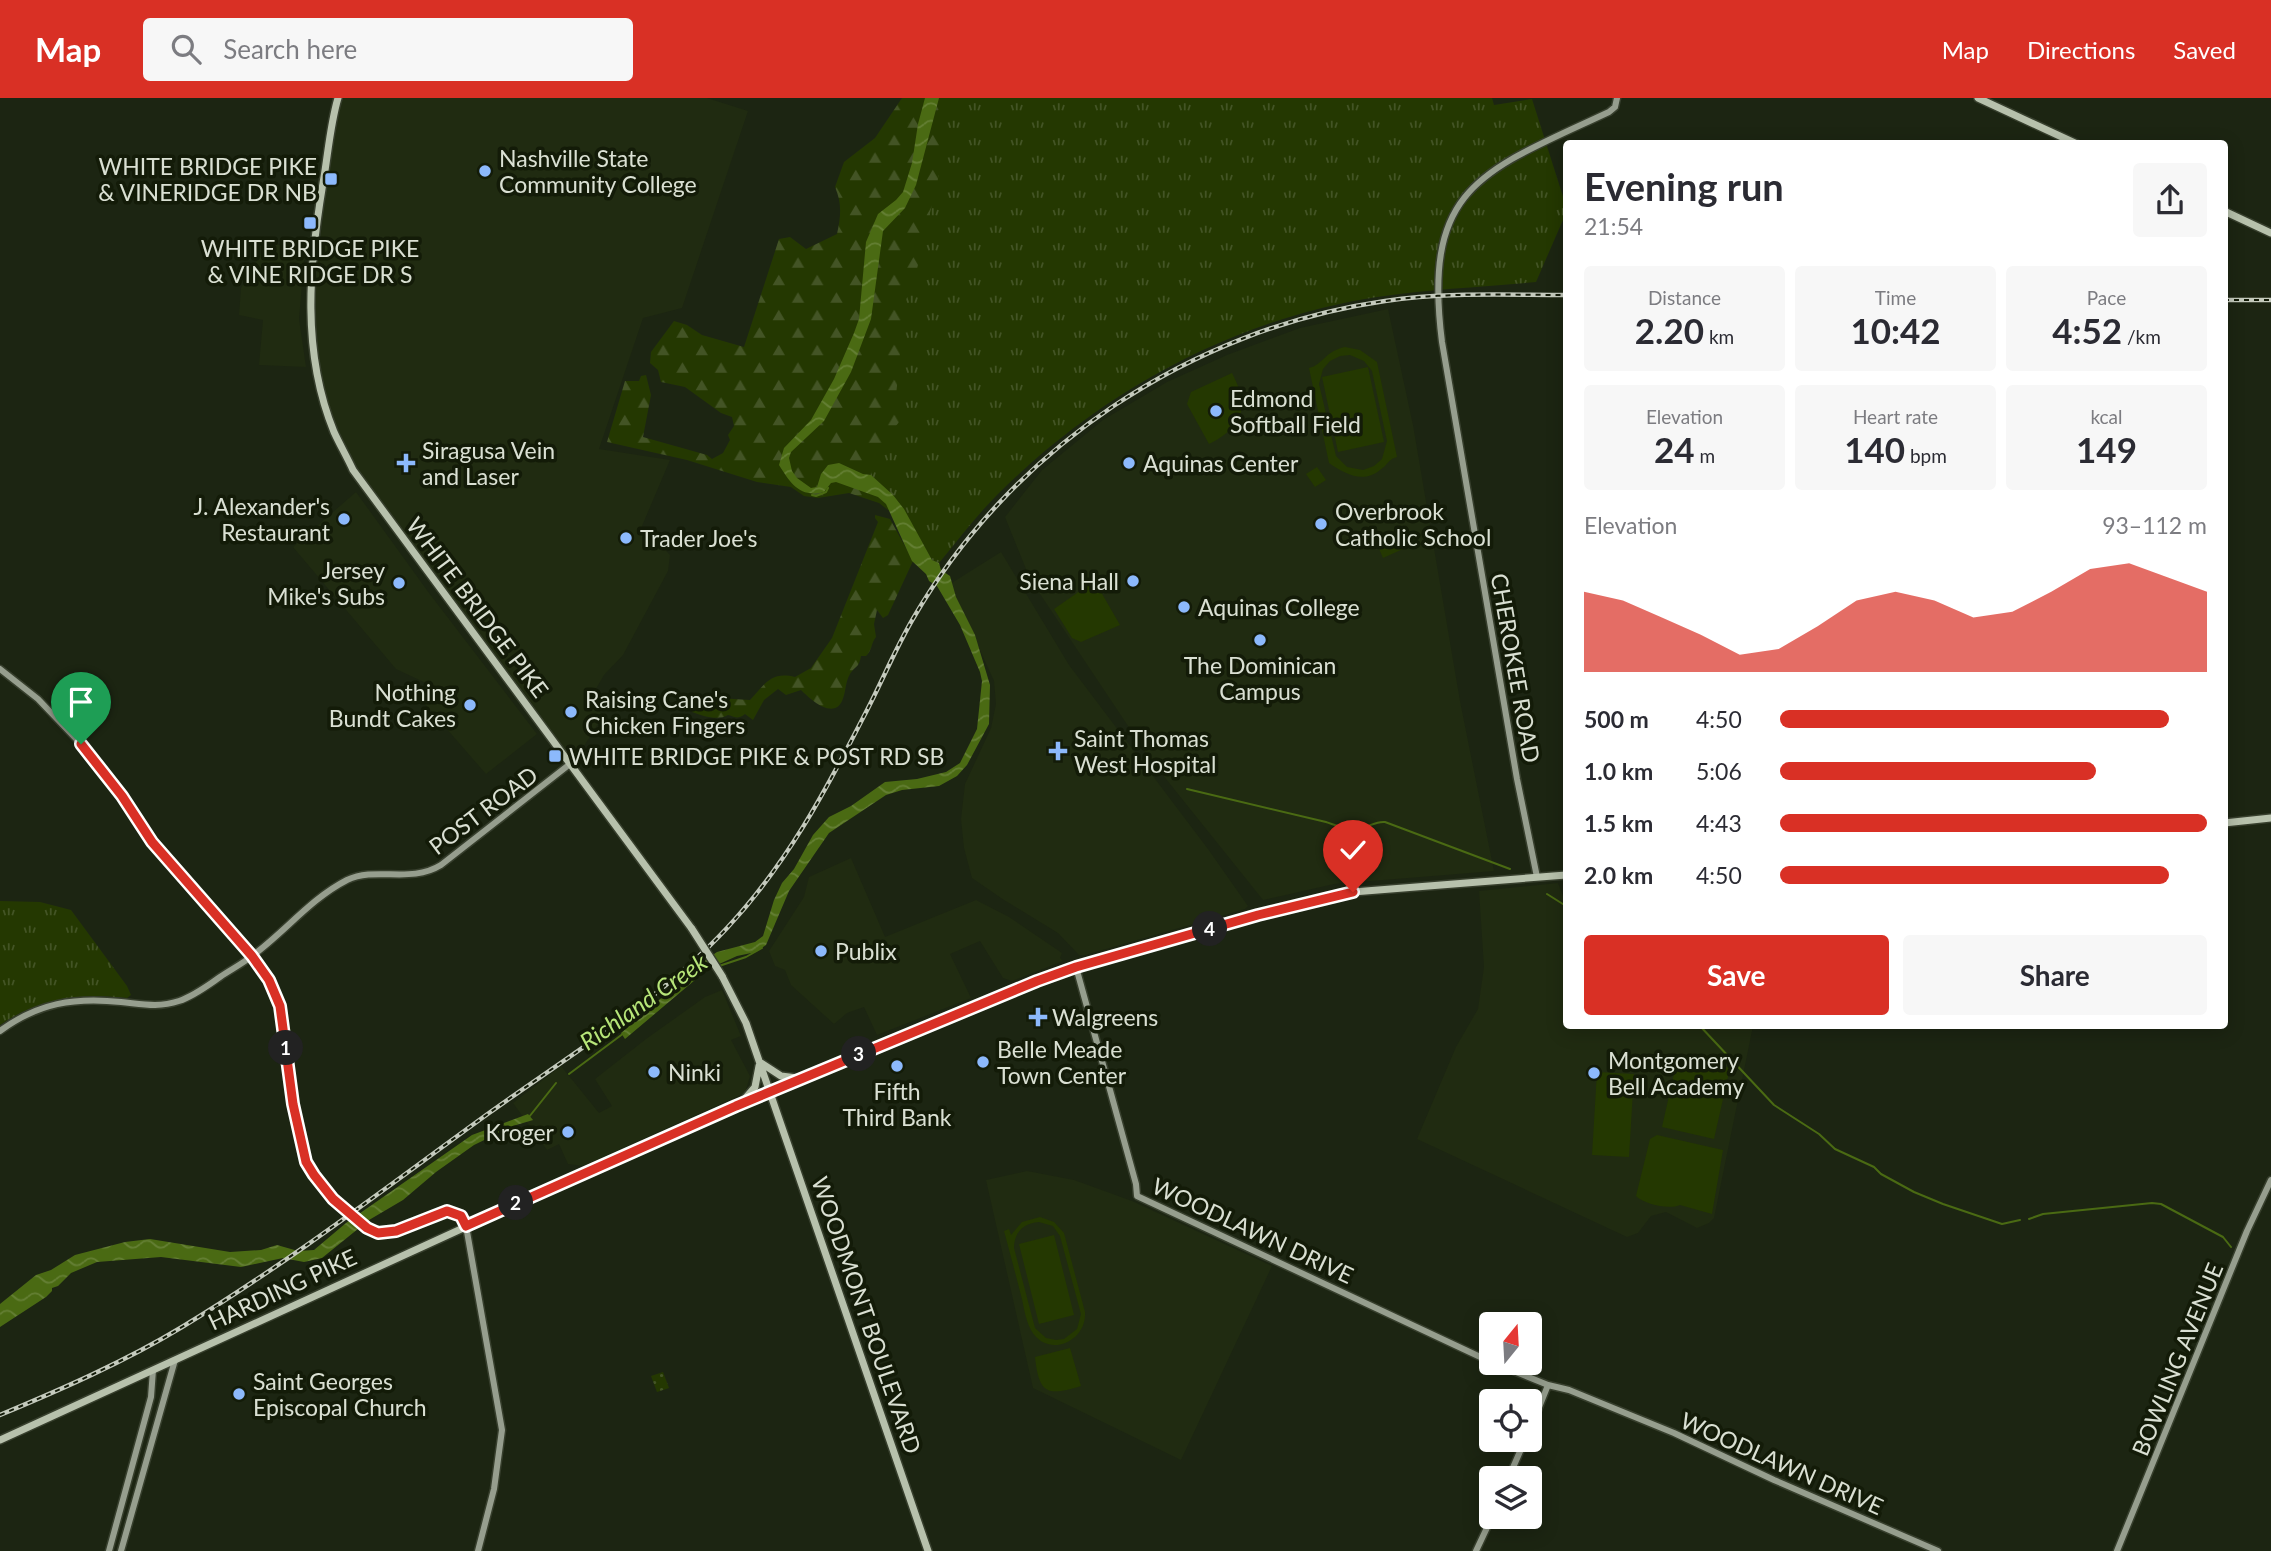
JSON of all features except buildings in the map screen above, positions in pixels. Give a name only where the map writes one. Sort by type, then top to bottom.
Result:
[{"type":"main road","name":"WHITE BRIDGE PIKE","points":[[338,98],[318,212],[310,281],[310,327],[315,364],[334,430],[358,477],[692,929],[731,992],[746,1023],[770,1091]]},
{"type":"main road","points":[[1978,98],[2068,140]]},
{"type":"main road","points":[[2228,213],[2271,233]]},
{"type":"main road","points":[[2228,823],[2271,818]]},
{"type":"main road","name":"HARDING PIKE","points":[[0,1440],[466,1226],[740,1104],[1076,967],[1258,915],[1342,895],[1405,886],[1563,875]]},
{"type":"main road","points":[[740,1104],[755,1086],[759,1062],[788,1079],[805,1077]]},
{"type":"main road","name":"WOODMONT BOULEVARD","points":[[770,1091],[928,1551]]},
{"type":"street","name":"CHEROKEE ROAD","points":[[1537,877],[1517,779],[1443,342],[1438,299],[1439,261],[1445,233],[1455,209],[1470,190],[1510,161],[1609,112],[1615,107],[1617,99]]},
{"type":"street","points":[[0,668],[38,699],[81,744],[122,796],[152,842],[252,956],[269,980],[280,1006],[293,1104],[306,1162],[333,1199],[367,1228],[378,1233],[390,1233],[447,1211],[461,1216],[466,1226],[502,1430],[494,1489],[478,1551]]},
{"type":"street","name":"POST ROAD","points":[[0,1031],[15,1020],[66,1000],[166,1005],[201,989],[252,956],[322,895],[351,878],[369,875],[417,875],[434,869],[570,764]]},
{"type":"street","name":"WOODLAWN DRIVE","points":[[1076,967],[1136,1184],[1136,1196],[1479,1356]]},
{"type":"street","name":"BOWLING AVENUE","points":[[2118,1551],[2247,1231],[2271,1180]]},
{"type":"street","points":[[121,1551],[175,1360]]},
{"type":"street","points":[[109,1551],[153,1389],[153,1370]]},
{"type":"street","name":"WOODLAWN DRIVE","points":[[1526,1376],[1569,1390],[1674,1433],[1774,1480],[1938,1551]]},
{"type":"street","points":[[1542,1400],[1548,1385]]},
{"type":"street","points":[[143,1427],[155,1430]]},
{"type":"street","points":[[131,1469],[143,1473]]},
{"type":"street","points":[[1476,1551],[1486,1529]]},
{"type":"street","points":[[114,1532],[125,1535]]},
{"type":"shaded area","points":[[339,98],[707,98],[748,111],[682,308],[643,318],[599,449],[670,460],[642,526],[670,555],[668,571],[623,655],[604,675],[590,699],[603,716],[570,764],[363,483],[328,414],[310,327]]},
{"type":"shaded area","points":[[267,243],[305,249],[299,319],[306,367],[259,365],[263,320],[239,315],[241,288]]},
{"type":"shaded area","name":"The Dominican Campus","points":[[1388,309],[1413,425],[1460,701],[1494,871],[1334,884],[1263,900],[1150,759],[1030,579],[1005,517],[1042,470],[1103,420],[1167,382],[1227,355],[1300,328]]},
{"type":"shaded area","points":[[356,492],[537,734],[486,774],[425,704],[430,685],[396,669],[293,547]]},
{"type":"shaded area","name":"Saint Thomas West Hospital","points":[[1001,552],[1069,665],[1208,849],[1248,906],[1245,909],[1079,955],[1058,933],[972,878],[964,848],[961,819],[965,784],[991,728],[996,704],[994,681],[950,584]]},
{"type":"shaded area","points":[[851,858],[885,937],[976,900],[1009,917],[1062,953],[1060,958],[1063,961],[1012,981],[1003,978],[980,941],[950,954],[971,998],[877,1035],[864,1007],[847,1013],[834,1024],[791,985],[785,970],[775,966],[769,951],[804,897],[809,877]]},
{"type":"shaded area","name":"Montgomery Bell Academy","points":[[1558,883],[1563,896],[1563,1029],[1752,1029],[1714,1218],[1709,1223],[1697,1228],[1666,1212],[1651,1216],[1638,1233],[1627,1237],[1417,1139],[1456,1047],[1478,1009],[1484,967],[1479,891]]},
{"type":"shaded area","points":[[722,990],[741,1036],[731,1040],[750,1076],[745,1093],[583,1166],[568,1164],[559,1144],[547,1150],[513,1103],[561,1066],[599,1113],[612,1106],[595,1079],[705,997]]},
{"type":"shaded area","points":[[1027,1171],[1074,1180],[1132,1201],[1272,1266],[1181,1460],[1033,1388],[986,1180]]},
{"type":"green space","points":[[902,98],[945,98],[935,116],[943,157],[917,269],[905,303],[895,406],[904,416],[869,459],[873,480],[893,493],[903,508],[892,513],[879,503],[849,493],[818,498],[804,496],[791,487],[757,482],[687,460],[607,442],[625,381],[639,381],[641,376],[646,375],[651,395],[643,437],[707,455],[712,459],[723,453],[730,440],[728,435],[734,426],[732,417],[721,413],[685,387],[661,382],[658,370],[650,363],[651,352],[674,321],[687,325],[702,335],[744,347],[779,239],[790,237],[806,249],[837,234],[840,210],[835,187],[844,162],[875,138]]},
{"type":"green space","points":[[939,98],[1492,98],[1494,105],[1532,99],[1563,197],[1563,220],[1536,282],[1377,297],[1271,323],[1221,342],[1125,393],[1080,424],[1037,458],[989,503],[939,563],[932,560],[899,502],[871,475],[791,452]]},
{"type":"green space","points":[[1345,347],[1360,350],[1377,362],[1397,457],[1367,476],[1348,474],[1329,463],[1309,368]],"holes":[[[1350,355],[1364,361],[1372,371],[1387,441],[1382,459],[1363,470],[1347,467],[1336,456],[1319,384],[1323,369],[1330,361]]]},
{"type":"green space","points":[[1368,367],[1384,442],[1338,452],[1322,377]]},
{"type":"green space","name":"Edmond Softball Field","points":[[1232,373],[1241,396],[1240,415],[1229,431],[1209,444],[1187,404],[1191,392]]},
{"type":"green space","points":[[1317,467],[1326,480],[1315,487],[1306,474]]},
{"type":"green space","points":[[875,515],[890,519],[913,561],[888,615],[883,618],[877,610],[874,624],[876,637],[868,654],[861,656],[858,665],[850,674],[838,706],[833,709],[821,706],[801,690],[786,695],[778,689],[764,700],[753,720],[745,714],[715,718],[692,712],[701,697],[750,700],[774,677],[795,677],[811,668],[832,638],[878,522]]},
{"type":"green space","points":[[1397,535],[1403,549],[1383,558],[1377,544]]},
{"type":"green space","points":[[1090,584],[1097,585],[1120,625],[1081,642],[1072,638],[1054,609]]},
{"type":"green space","points":[[0,901],[40,902],[71,910],[131,995],[127,998],[77,997],[45,1003],[0,1025]]},
{"type":"green space","points":[[1678,1056],[1730,1068],[1714,1139],[1662,1127]]},
{"type":"green space","points":[[1597,1072],[1634,1074],[1629,1157],[1592,1155]]},
{"type":"green space","points":[[1657,1135],[1723,1150],[1712,1214],[1680,1205],[1657,1205],[1636,1196],[1650,1139]]},
{"type":"green space","points":[[1040,1217],[1054,1222],[1064,1233],[1085,1312],[1080,1332],[1065,1343],[1046,1344],[1038,1339],[1028,1323],[1004,1231],[1009,1229],[1011,1235],[1022,1222]],"holes":[[[1039,1222],[1053,1226],[1060,1236],[1081,1314],[1077,1329],[1064,1339],[1056,1340],[1046,1338],[1035,1328],[1014,1248],[1016,1238],[1024,1227]]]},
{"type":"green space","points":[[1054,1235],[1074,1315],[1039,1324],[1019,1244]]},
{"type":"green space","points":[[1070,1348],[1081,1386],[1060,1391],[1047,1390],[1039,1379],[1035,1357]]},
{"type":"green space","points":[[663,1372],[669,1388],[657,1392],[651,1376]]},
{"type":"water","points":[[925,98],[939,98],[916,185],[905,208],[883,231],[871,319],[851,372],[824,421],[791,452],[789,458],[797,478],[811,488],[817,487],[821,474],[828,465],[839,463],[871,475],[904,509],[932,560],[939,563],[941,570],[950,576],[956,597],[975,635],[990,685],[989,724],[967,765],[957,776],[939,786],[902,790],[886,795],[829,833],[789,891],[766,945],[756,952],[737,956],[708,969],[625,1039],[621,1033],[704,961],[717,952],[755,942],[763,936],[782,883],[794,869],[813,835],[829,817],[851,806],[885,782],[917,779],[946,772],[960,763],[977,729],[982,681],[980,672],[960,625],[937,586],[929,581],[926,574],[912,561],[886,504],[878,497],[836,482],[831,483],[824,492],[802,491],[792,483],[779,465],[784,448],[811,420],[834,379],[854,333],[859,319],[866,242],[878,214],[903,192],[912,163]]},
{"type":"water","points":[[528,1114],[533,1120],[513,1126],[474,1145],[403,1200],[369,1220],[322,1258],[304,1262],[283,1258],[241,1267],[161,1257],[97,1262],[71,1273],[58,1286],[52,1288],[46,1297],[0,1327],[0,1304],[36,1275],[51,1270],[75,1255],[125,1242],[150,1239],[230,1252],[261,1250],[277,1245],[298,1251],[314,1250],[346,1223],[472,1135]]},
{"type":"waterway","name":"Richland Creek","points":[[812,495],[826,492],[828,488]]},
{"type":"waterway","points":[[1187,789],[1348,828],[1357,829],[1385,822],[1510,869]]},
{"type":"waterway","points":[[1547,894],[1563,904]]},
{"type":"waterway","name":"Richland Creek","points":[[719,966],[746,957],[762,948]]},
{"type":"waterway","points":[[1703,1029],[1774,1105],[1819,1134],[1835,1149],[1874,1167],[1881,1174],[1914,1192],[1943,1204],[2002,1224],[2020,1220]]},
{"type":"waterway","name":"Richland Creek","points":[[569,1074],[624,1033]]},
{"type":"waterway","name":"Richland Creek","points":[[529,1117],[556,1083]]},
{"type":"waterway","points":[[2029,1219],[2043,1214],[2161,1204],[2223,1237],[2231,1247]]},
{"type":"railway","points":[[0,1415],[138,1352],[260,1277],[613,1026],[701,955],[768,879],[803,827],[849,744],[907,629],[955,556],[1002,500],[1055,450],[1114,406],[1177,368],[1243,338],[1313,316],[1385,301],[1430,296],[1563,295]]},
{"type":"railway","points":[[2228,300],[2271,300]]},
{"type":"place","name":"Nashville State Community College","points":[[485,171]]},
{"type":"place","name":"WHITE BRIDGE PIKE & VINERIDGE DR NB","points":[[331,179]]},
{"type":"place","name":"WHITE BRIDGE PIKE & VINE RIDGE DR S","points":[[310,223]]},
{"type":"place","name":"Edmond Softball Field","points":[[1216,411]]},
{"type":"place","name":"Siragusa Vein and Laser","points":[[406,463]]},
{"type":"place","name":"Aquinas Center","points":[[1129,463]]},
{"type":"place","name":"J. Alexander's Restaurant","points":[[344,519]]},
{"type":"place","name":"Overbrook Catholic School","points":[[1321,524]]},
{"type":"place","name":"Trader Joe's","points":[[626,538]]},
{"type":"place","name":"Siena Hall","points":[[1133,581]]},
{"type":"place","name":"Jersey Mike's Subs","points":[[399,583]]},
{"type":"place","name":"Aquinas College","points":[[1184,607]]},
{"type":"place","name":"The Dominican Campus","points":[[1260,640]]},
{"type":"place","name":"Nothing Bundt Cakes","points":[[470,705]]},
{"type":"place","name":"Raising Cane's Chicken Fingers","points":[[571,712]]},
{"type":"place","name":"Saint Thomas West Hospital","points":[[1058,751]]},
{"type":"place","name":"WHITE BRIDGE PIKE & POST RD SB","points":[[555,756]]},
{"type":"place","name":"Publix","points":[[821,951]]},
{"type":"place","name":"Walgreens","points":[[1038,1017]]},
{"type":"place","name":"Belle Meade Town Center","points":[[983,1062]]},
{"type":"place","name":"Fifth Third Bank","points":[[897,1066]]},
{"type":"place","name":"Ninki","points":[[654,1072]]},
{"type":"place","name":"Montgomery Bell Academy","points":[[1594,1073]]},
{"type":"place","name":"Kroger","points":[[568,1132]]},
{"type":"place","name":"Saint Georges Episcopal Church","points":[[239,1394]]},
{"type":"route","points":[[81,744],[122,796],[152,842],[252,956],[269,980],[280,1006],[293,1104],[306,1162],[333,1199],[371,1230],[383,1234],[441,1211],[461,1216],[466,1226],[770,1091],[1001,995],[1076,967],[1309,901],[1353,892]]}]
